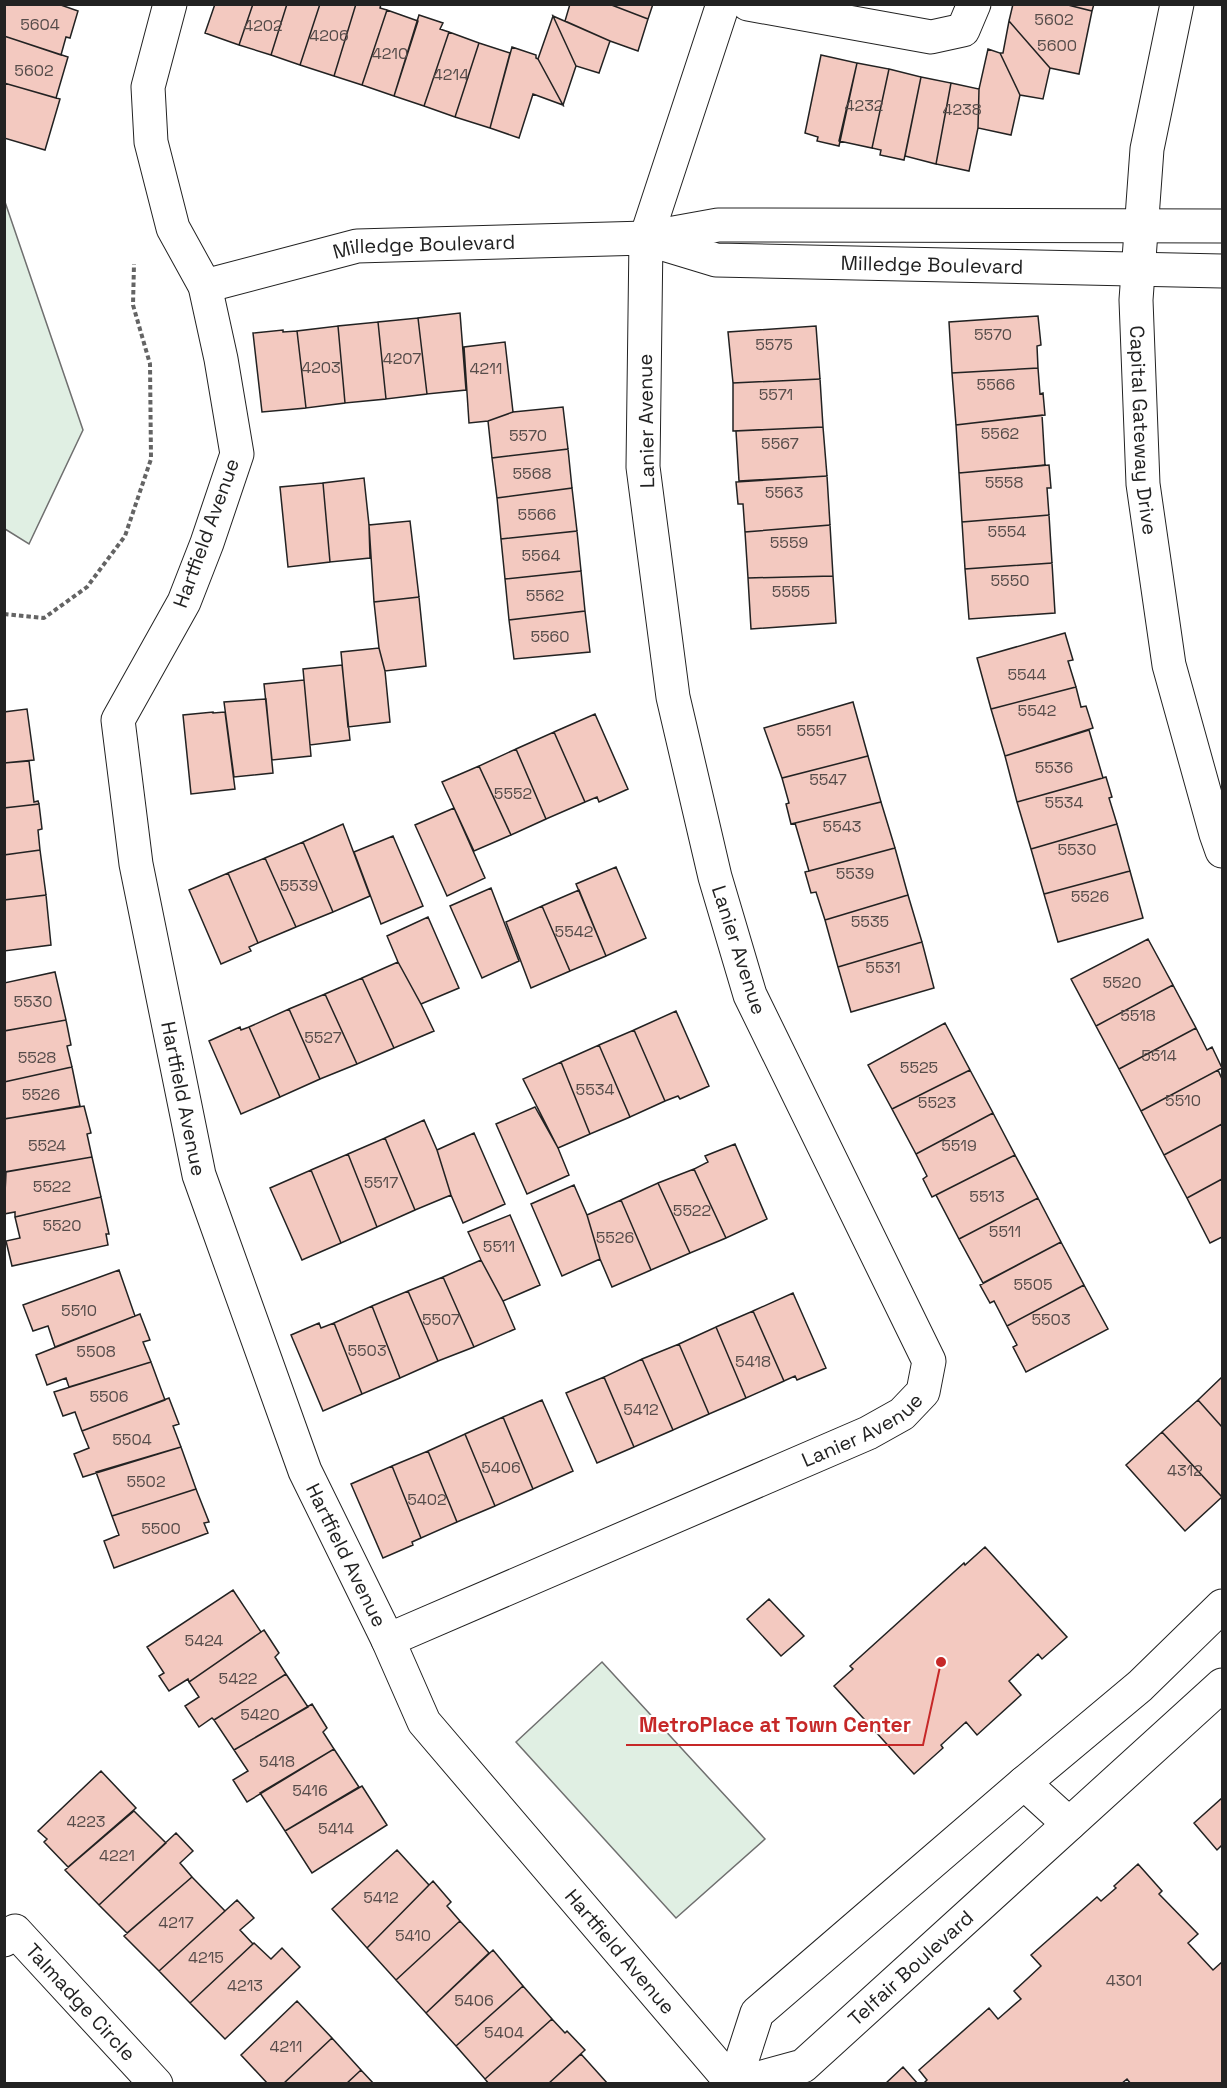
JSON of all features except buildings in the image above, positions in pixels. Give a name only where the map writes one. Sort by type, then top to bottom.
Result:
[{"type":"street","name":"Hartfield Avenue","points":[[170,4],[148,87],[152,142],[173,228],[205,286],[221,359],[237,454],[184,602],[117,720],[135,853],[199,1175],[305,1472],[388,1640],[424,1722],[735,2084]]},
{"type":"street","name":"Lanier Avenue","points":[[388,1640],[868,1433],[902,1414],[923,1392],[929,1361],[750,994],[715,877],[673,697],[643,467],[646,238],[723,4]]},
{"type":"street","points":[[748,4],[931,37],[963,30],[974,4]]},
{"type":"street","name":"Capital Gateway Drive","points":[[1177,4],[1147,149],[1136,300],[1143,484],[1169,665],[1222,850]]},
{"type":"street","name":"Milledge Boulevard","points":[[205,286],[357,246],[646,238],[718,225],[1222,226]]},
{"type":"street","name":"Milledge Boulevard","points":[[646,238],[716,260],[1222,271]]},
{"type":"street","points":[[735,2084],[757,2013],[1140,1686],[1222,1606]]},
{"type":"street","name":"Telfair Boulevard","points":[[735,2084],[802,2066],[1222,1685]]},
{"type":"street","points":[[1024,1783],[1069,1824]]},
{"type":"street","name":"Talmadge Circle","points":[[4,1940],[15,1931],[156,2084]]},
{"type":"path","points":[[4,614],[44,618],[87,587],[124,536],[150,459],[150,364],[134,305],[134,264]]},
{"type":"green space","points":[[4,199],[83,430],[29,544],[5,529]]},
{"type":"green space","points":[[602,1662],[765,1839],[676,1918],[516,1742]]},
{"type":"place","name":"MetroPlace at Town Center","points":[[941,1662]]}]
